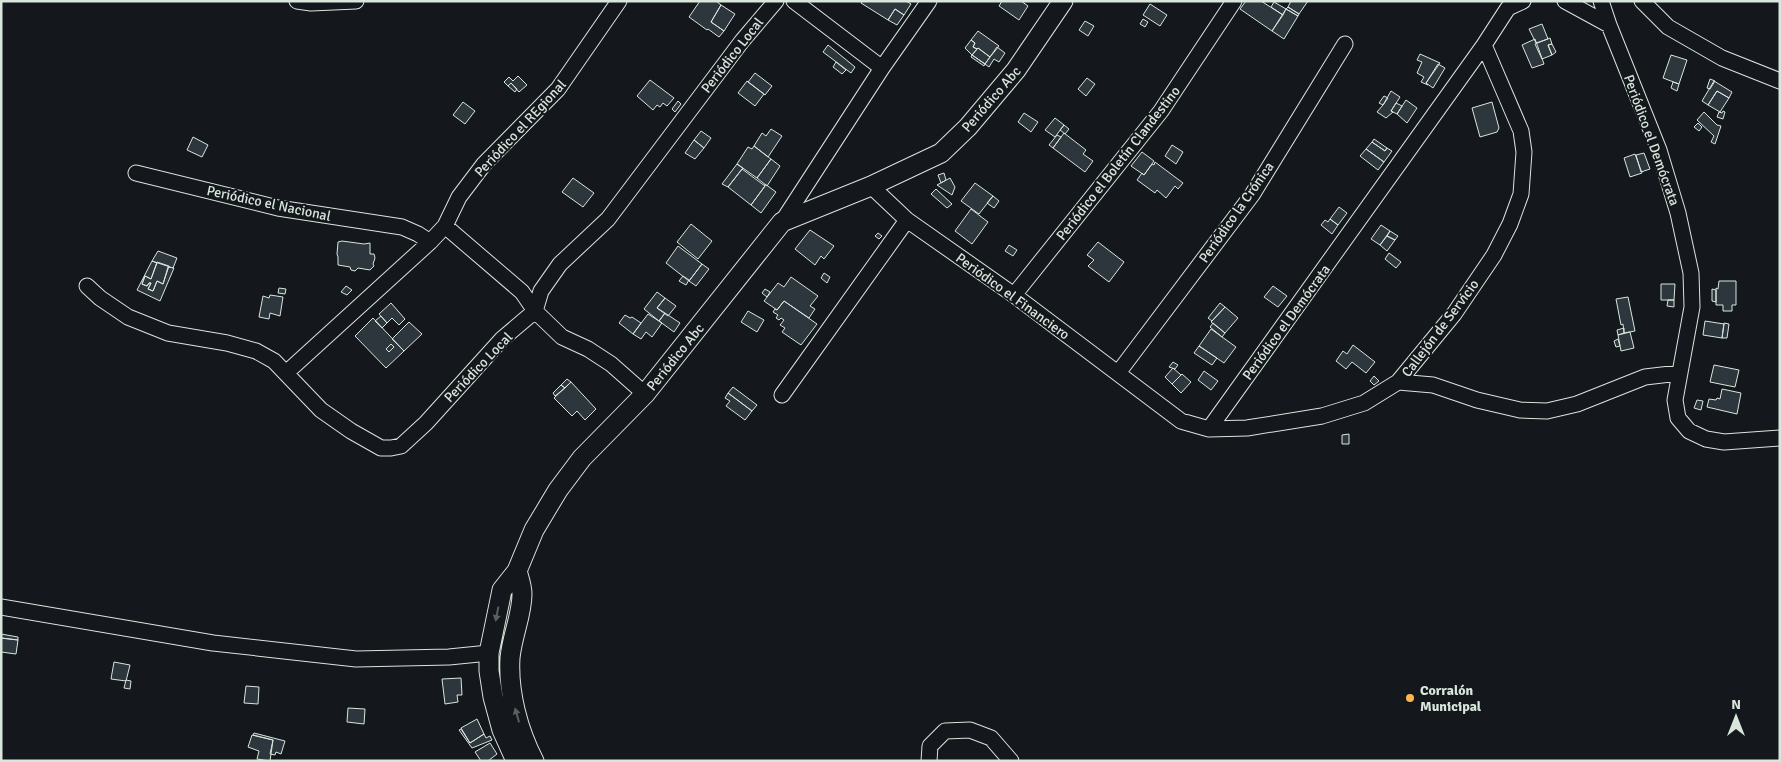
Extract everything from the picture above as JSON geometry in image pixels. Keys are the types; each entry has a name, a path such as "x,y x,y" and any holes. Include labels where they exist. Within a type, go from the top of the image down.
{"street":[{"path":"297,1 311,4 356,1"},
{"name":"Periódico el REgional","path":"286,373 430,242 445,226 459,196 484,164 558,89 619,1"},
{"name":"Periódico Local","path":"88,286 100,298 128,317 168,333 227,343 256,351 274,361 321,410 351,431 381,448 401,446 426,423 502,339 535,311 541,291 560,264 608,219 742,40 776,1"},
{"path":"794,1 882,68"},
{"path":"782,222 928,1"},
{"name":"Periódico Abc","path":"516,761 502,730 493,698 489,671 489,653 502,590 517,571 534,530 558,490 582,458 645,394 782,222 871,186 941,153 968,127 1016,70 1063,1"},
{"name":"Periódico el Boletín Clandestino","path":"1014,295 1161,111 1234,1"},
{"name":"Periódico el Demócrata","path":"1209,429 1484,45 1508,8 1523,1"},
{"path":"1565,1 1609,26"},
{"name":"Periódico el Demócrata","path":"1601,1 1609,26 1659,150 1678,213 1691,273 1692,307 1675,400 1678,418 1689,431 1706,439 1724,442 1780,438"},
{"path":"1642,1 1668,27 1722,58 1780,81"},
{"name":"Periódico la Crónica","path":"1118,373 1252,195 1344,44"},
{"name":"Callejón de Servicio","path":"1118,373 1181,421 1209,429 1247,428 1322,416 1364,403 1398,382 1454,314 1494,255 1510,224 1521,194 1524,152 1521,131 1484,45"},
{"name":"Periódico el Nacional","path":"136,173 278,208 402,227 430,242"},
{"path":"782,395 907,220 871,186"},
{"name":"Periódico el Financiero","path":"907,220 1014,295 1118,373"},
{"path":"445,226 522,292 535,311 562,337 596,354 611,364 645,394"},
{"path":"1398,382 1433,385 1477,400 1520,410 1547,411 1577,404 1645,377 1679,373"},
{"path":"517,571 522,593 510,657 511,688 516,714 534,761"},
{"path":"1,607 213,643 356,659 449,657 489,653"},
{"path":"929,761 930,746 945,731 970,730 991,738 1011,761"}],"building":[{"path":"700,1 716,1 721,5 711,22 724,31 719,37 689,17"},
{"path":"862,1 906,1 911,4 904,15 895,9 888,20 861,3"},
{"path":"1002,1 1021,1 1028,6 1019,20 999,6"},
{"path":"1246,1 1261,1 1283,15 1272,31 1240,9"},
{"path":"1291,1 1308,1 1299,14 1288,7"},
{"path":"1274,2 1286,9 1283,15 1271,7"},
{"path":"1150,4 1167,15 1160,26 1143,15"},
{"path":"721,5 735,14 724,31 711,22"},
{"path":"1288,7 1299,14 1298,16 1286,9"},
{"path":"895,9 904,15 897,25 888,20"},
{"path":"1286,9 1298,16 1284,39 1272,31"},
{"path":"1143,19 1148,22 1145,27 1140,24"},
{"path":"1085,21 1094,26 1088,36 1079,30"},
{"path":"1542,24 1548,39 1536,43 1529,29"},
{"path":"978,31 999,46 990,57 978,48 973,47 975,43 971,40"},
{"path":"1550,38 1552,44 1548,45 1552,55 1542,59 1535,44"},
{"path":"1535,39 1544,64 1532,68 1522,45"},
{"path":"971,40 975,43 973,47 977,49 972,55 965,48"},
{"path":"1552,44 1556,52 1552,55 1548,45"},
{"path":"828,45 855,67 851,73 823,52"},
{"path":"997,47 1005,53 999,62 994,59 989,67 985,64"},
{"path":"978,48 990,57 985,64 972,55"},
{"path":"1420,54 1440,63 1426,83 1428,85 1421,82 1424,77 1417,73 1422,62 1417,60"},
{"path":"972,55 985,64 984,66 971,57"},
{"path":"1671,55 1687,60 1679,84 1663,78"},
{"path":"836,62 846,70 842,74 833,67"},
{"path":"1438,64 1445,68 1433,88 1426,83"},
{"path":"755,73 772,86 765,95 748,82"},
{"path":"518,76 527,85 519,92 511,83 508,86 504,82 509,77 513,81"},
{"path":"1087,78 1095,84 1086,96 1078,89"},
{"path":"1710,79 1715,81 1710,89 1707,88"},
{"path":"650,80 674,98 667,106 663,103 660,107 657,105 653,110 637,96"},
{"path":"747,81 764,94 755,106 738,93"},
{"path":"1714,81 1732,92 1729,98 1717,91 1708,105 1702,101"},
{"path":"1673,82 1679,84 1677,91 1671,88"},
{"path":"511,83 517,89 515,92 508,86"},
{"path":"1391,91 1400,97 1391,111 1393,112 1386,118 1377,112"},
{"path":"1717,91 1729,98 1720,112 1708,105"},
{"path":"1384,96 1388,98 1383,105 1379,103"},
{"path":"1406,100 1417,108 1407,123 1397,114"},
{"path":"678,101 681,104 675,112 672,109"},
{"path":"463,102 475,111 465,124 453,115"},
{"path":"1492,102 1499,128 1497,132 1480,137 1472,108"},
{"path":"1396,103 1402,106 1397,114 1391,111"},
{"path":"1723,111 1725,112 1723,119 1717,117 1719,112 1722,113"},
{"path":"1704,112 1717,125 1721,126 1715,144 1711,142 1714,136 1697,120"},
{"path":"1024,113 1038,122 1031,132 1018,122"},
{"path":"1055,118 1064,125 1055,137 1045,130"},
{"path":"1698,123 1702,127 1699,131 1694,127"},
{"path":"1064,125 1069,129 1065,134 1060,130"},
{"path":"771,129 782,136 768,157 754,146 762,133 766,136"},
{"path":"701,131 711,138 704,148 694,140"},
{"path":"1064,133 1086,150 1083,154 1093,161 1085,172 1053,148"},
{"path":"1057,135 1061,137 1053,148 1049,145"},
{"path":"193,137 208,145 202,157 187,150"},
{"path":"1374,139 1387,148 1385,151 1372,142"},
{"path":"694,140 704,148 695,159 685,153"},
{"path":"1372,142 1385,151 1387,148 1392,151 1384,162 1366,149"},
{"path":"1172,145 1183,152 1176,164 1165,156"},
{"path":"754,146 771,159 757,178 737,164 748,147 752,149"},
{"path":"1366,149 1384,162 1378,170 1360,156"},
{"path":"1142,152 1154,161 1144,175 1131,166"},
{"path":"1644,153 1650,169 1641,172 1636,155"},
{"path":"1635,154 1642,173 1630,177 1624,158"},
{"path":"771,159 780,166 767,186 757,178"},
{"path":"1155,162 1183,183 1178,189 1175,186 1166,198 1157,190 1155,193 1137,180"},
{"path":"737,164 743,168 728,187 722,184"},
{"path":"742,169 765,186 751,205 728,187"},
{"path":"944,173 946,180 941,183 938,175"},
{"path":"573,178 594,193 583,207 562,192"},
{"path":"950,178 955,187 952,195 937,185"},
{"path":"975,183 993,196 979,214 961,201"},
{"path":"765,184 776,192 761,213 751,205"},
{"path":"936,189 952,204 947,208 931,194"},
{"path":"993,196 999,201 994,208 987,203"},
{"path":"1339,207 1347,213 1338,225 1330,219"},
{"path":"971,209 988,222 972,244 955,231"},
{"path":"1330,219 1338,225 1332,234 1321,225 1325,220 1328,222"},
{"path":"691,224 712,241 698,259 677,242"},
{"path":"1381,225 1390,231 1380,245 1371,239"},
{"path":"810,230 834,246 824,259 821,256 815,265 795,249"},
{"path":"1390,231 1398,236 1395,240 1387,236"},
{"path":"878,233 882,236 879,239 875,236"},
{"path":"1387,236 1395,240 1387,251 1380,245"},
{"path":"338,242 370,243 370,254 374,254 375,258 374,266 370,270 358,268 355,271 351,270 350,267 338,265"},
{"path":"1098,242 1124,262 1109,282 1088,266 1094,260 1087,255"},
{"path":"1009,245 1017,250 1013,256 1005,251"},
{"path":"678,246 702,264 689,281 666,263"},
{"path":"158,251 177,258 173,268 152,261"},
{"path":"1389,253 1401,262 1396,268 1385,259"},
{"path":"152,261 157,263 151,279 145,276 142,284 147,286 151,283 148,289 153,291 157,281 163,284 168,267 174,268 160,301 137,290"},
{"path":"157,262 169,266 163,284 157,281 153,291 148,289 151,283 147,286 142,284 145,276 151,279"},
{"path":"702,264 709,269 696,286 689,281"},
{"path":"824,273 830,277 827,283 821,278"},
{"path":"683,276 689,280 686,285 679,281"},
{"path":"791,277 818,296 810,306 815,309 809,318 784,301 777,310 764,301 778,283 784,287"},
{"path":"1719,281 1736,281 1736,305 1732,305 1732,311 1723,311 1723,305 1716,305 1716,288 1718,289"},
{"path":"1661,284 1675,284 1674,300 1661,300"},
{"path":"346,286 352,290 347,295 341,292"},
{"path":"1273,286 1287,296 1278,307 1264,297"},
{"path":"279,288 286,289 285,294 278,293"},
{"path":"765,289 770,292 767,297 762,293"},
{"path":"1712,289 1716,290 1716,302 1712,301"},
{"path":"657,292 665,298 657,308 665,313 659,321 644,309"},
{"path":"270,295 283,297 280,316 270,313 269,319 259,317 263,296 269,298"},
{"path":"1628,297 1635,331 1624,333 1616,299"},
{"path":"665,298 676,306 668,316 657,308"},
{"path":"1668,300 1674,300 1674,307 1667,306"},
{"path":"784,301 817,324 801,345 782,332 785,328 780,325 784,320 776,318 778,315 773,312"},
{"path":"391,303 405,319 399,325 392,318 387,323 379,314"},
{"path":"1220,303 1225,307 1212,321 1208,318"},
{"path":"1225,307 1238,318 1225,333 1211,322"},
{"path":"748,311 764,320 757,332 741,322"},
{"path":"665,313 680,323 674,332 659,321"},
{"path":"648,314 662,323 652,337 646,332 641,339 633,334"},
{"path":"625,315 641,323 633,334 619,323"},
{"path":"381,316 387,323 382,328 375,321"},
{"path":"373,318 404,351 386,368 355,336","holes":["391,344 394,347 389,352 386,349"]},
{"path":"1705,321 1724,324 1722,338 1703,335"},
{"path":"409,322 422,334 404,351 392,339"},
{"path":"1213,323 1225,333 1222,337 1210,327"},
{"path":"1724,323 1729,324 1727,338 1722,338"},
{"path":"1624,328 1624,333 1618,335 1617,330"},
{"path":"1211,329 1236,347 1224,363 1199,346"},
{"path":"1630,332 1634,348 1621,351 1618,335"},
{"path":"1618,339 1620,346 1616,347 1614,341"},
{"path":"391,344 394,347 389,352 386,349"},
{"path":"1353,345 1375,362 1366,373 1352,362 1346,369 1336,361 1343,351 1347,354"},
{"path":"1199,346 1217,358 1212,365 1194,353"},
{"path":"1173,362 1178,365 1175,369 1169,367"},
{"path":"1714,365 1739,370 1735,387 1710,382"},
{"path":"1173,368 1181,375 1172,384 1165,377"},
{"path":"1204,371 1218,381 1211,390 1198,380"},
{"path":"1182,374 1191,382 1181,393 1172,384"},
{"path":"1374,376 1379,381 1374,385 1370,381"},
{"path":"567,379 571,382 565,388 561,385"},
{"path":"571,382 596,409 585,420 577,411 572,416 554,398"},
{"path":"561,385 565,388 555,396 553,393"},
{"path":"733,387 757,405 752,411 728,393"},
{"path":"1722,389 1741,393 1737,414 1707,407 1709,399 1720,399"},
{"path":"728,393 752,411 745,420 726,406 730,401 725,398"},
{"path":"1697,400 1703,401 1701,410 1694,408"},
{"path":"1349,434 1349,444 1342,444 1342,435"},
{"path":"1,634 18,637 18,640 1,638"},
{"path":"1,638 18,640 16,654 1,652"},
{"path":"114,662 130,665 126,681 111,679"},
{"path":"461,678 462,695 457,695 458,702 445,704 442,679"},
{"path":"126,680 131,681 130,689 124,688"},
{"path":"246,686 259,687 258,704 244,703"},
{"path":"348,708 365,709 364,724 347,722"},
{"path":"477,719 484,734 470,743 461,728"},
{"path":"461,729 470,743 484,734 486,738 490,736 492,740 472,748 459,730"},
{"path":"254,733 285,741 281,754 276,752 275,755 270,754 273,740 253,735"},
{"path":"252,735 273,740 270,761 257,759 259,751 248,747"},
{"path":"490,743 497,754 488,761 481,761 475,752"}],"place":[{"name":"Corralón Municipal","path":"1410,698"}]}
